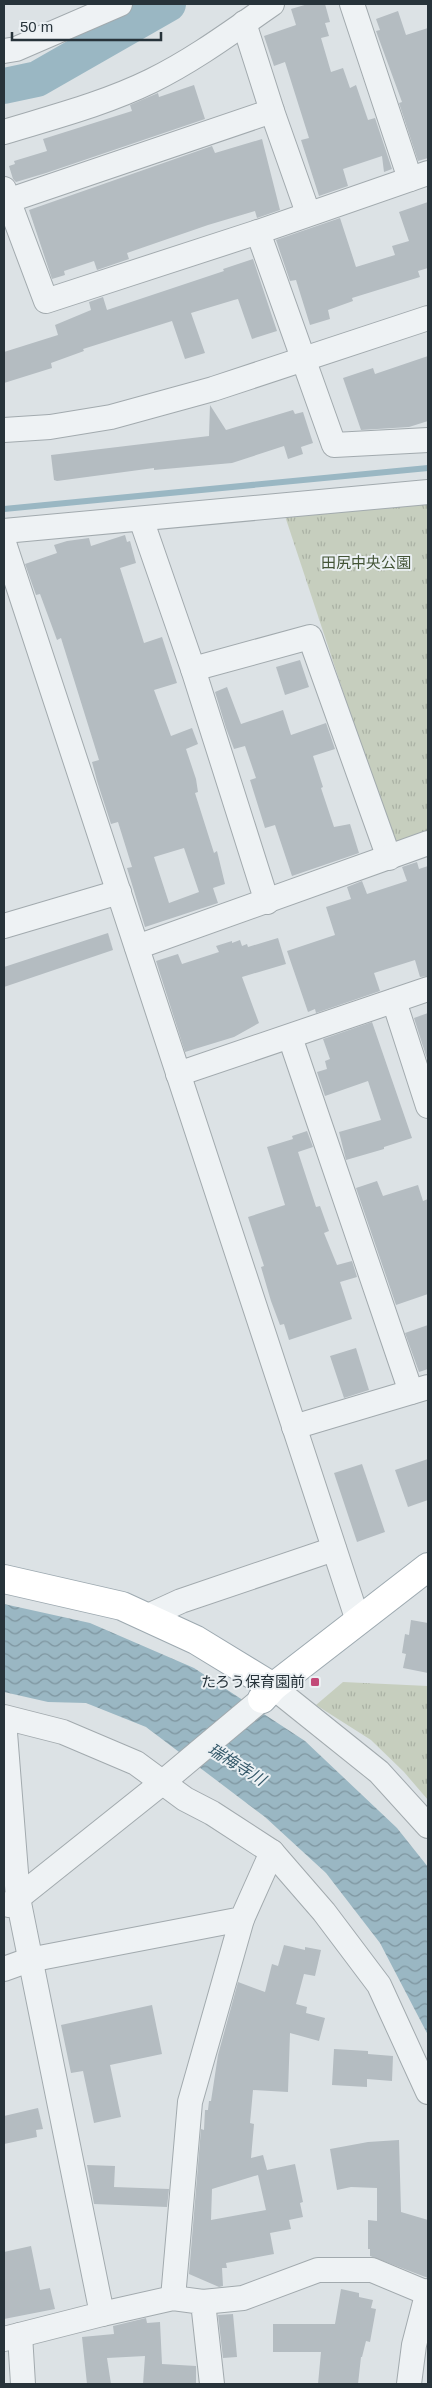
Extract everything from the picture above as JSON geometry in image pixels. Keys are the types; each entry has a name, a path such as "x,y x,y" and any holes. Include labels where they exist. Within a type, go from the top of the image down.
{"main road":[{"path":"4,1579 122,1606 196,1640 267,1693 428,1567"}],"street":[{"path":"4,51 16,48 120,4"},
{"path":"4,132 104,101 150,82 188,62 272,4"},
{"path":"272,111 6,195 46,301 258,232 308,213 419,176 352,4"},
{"path":"244,23 272,111 308,213"},
{"path":"258,232 334,445 428,440"},
{"path":"4,430 50,427 111,417 214,389 428,318"},
{"path":"4,531 428,492"},
{"path":"141,519 193,670 267,902"},
{"path":"4,543 358,1621"},
{"path":"193,670 310,636 389,858"},
{"path":"137,947 428,843"},
{"path":"4,926 119,892"},
{"path":"178,1074 428,989"},
{"path":"394,1001 428,1106"},
{"path":"290,1037 420,1389 294,1427"},
{"path":"146,1617 181,1601 334,1549"},
{"path":"11,1904 163,1782 267,1693 379,1772 428,1826"},
{"path":"102,2314 29,1960 11,1904 4,1718 63,1732 136,1763 185,1799 212,1813 272,1852 324,1912 379,1985 428,2092"},
{"path":"173,2298 190,2102 242,1919 272,1852"},
{"path":"4,1969 29,1960 242,1919"},
{"path":"23,2384 12,2337 173,2298 202,2302 243,2298 318,2270 372,2270 428,2292 414,2345 409,2384"},
{"path":"202,2302 212,2384"}],"green space":[{"name":"田尻中央公園","path":"428,493 428,835 394,846 283,510"},
{"path":"343,1682 428,1686 428,1800 404,1772 371,1740 316,1705"}],"water":[{"name":"瑞梅寺川","path":"4,1604 90,1623 194,1668 305,1741 397,1828 428,1867 428,2035 380,1943 326,1873 265,1817 146,1727 86,1703 48,1702 4,1692"}],"building":[{"path":"308,4 325,4 330,22 325,23 329,36 321,38 331,72 343,68 350,88 356,85 368,120 375,118 392,169 384,172 382,156 343,169 348,186 319,196 301,140 309,138 285,62 274,66 264,36 296,25 291,9"},
{"path":"398,11 406,35 428,28 428,158 418,161 399,103 402,102 376,31 380,30 376,19"},
{"path":"194,85 205,119 46,173 16,182 13,179 9,166 15,164 14,161 47,151 43,139 132,111 130,105 158,93 159,97"},
{"path":"262,139 280,210 257,218 255,211 208,225 127,253 129,259 97,270 94,261 64,271 65,275 52,279 29,210 212,146 215,153"},
{"path":"428,202 428,268 418,271 420,277 352,298 353,301 328,310 330,319 310,325 296,280 290,281 276,240 340,218 356,267 395,255 392,246 409,241 399,212"},
{"path":"253,259 277,331 252,339 238,299 191,313 205,353 185,359 172,321 83,349 84,351 51,363 52,368 4,383 4,352 58,335 55,325 91,310 89,302 103,297 107,310 224,271 223,269"},
{"path":"428,356 428,421 409,427 361,430 343,378 373,368 375,374"},
{"path":"210,405 226,430 293,410 295,414 303,412 313,443 301,447 303,454 288,459 284,446 232,463 154,470 154,468 54,480 51,455 209,436"},
{"path":"125,535 127,542 130,541 136,563 120,568 144,643 162,637 177,683 154,690 171,736 192,728 198,744 186,749 196,779 198,792 195,793 214,853 217,851 225,884 213,888 218,903 145,927 127,868 132,867 118,822 111,824 97,781 92,762 99,760 61,638 57,640 40,594 36,595 25,564 57,553 54,545 67,541 89,538 91,546","holes":["184,848 199,892 169,903 154,857"]},
{"path":"300,660 309,687 285,695 276,667"},
{"path":"227,687 241,724 283,710 291,735 326,723 335,749 313,756 323,787 321,788 334,827 350,824 359,853 292,876 275,825 265,828 250,780 256,778 245,746 234,749 226,728 215,692"},
{"path":"417,862 419,869 428,866 428,976 420,977 415,960 374,973 380,991 316,1013 315,1009 308,1012 287,951 335,935 326,907 351,899 347,887 362,881 367,894 407,881 402,867"},
{"path":"108,933 113,950 4,987 4,967"},
{"path":"278,938 286,964 242,977 259,1023 234,1037 185,1052 156,961 178,954 182,964 219,952 216,946 232,941 232,943 240,940 242,946 247,944 248,947"},
{"path":"428,1013 428,1062 414,1018"},
{"path":"372,1022 412,1138 384,1147 384,1149 346,1160 339,1132 381,1120 368,1081 325,1096 317,1072 327,1069 325,1061 330,1059 323,1039"},
{"path":"307,1131 313,1147 298,1152 316,1207 320,1206 329,1231 324,1233 337,1265 352,1261 357,1277 340,1282 352,1319 289,1340 284,1324 280,1325 271,1301 261,1267 264,1266 248,1217 285,1205 267,1147 293,1139 292,1136"},
{"path":"377,1181 383,1196 418,1185 423,1201 428,1199 428,1294 396,1305 356,1188"},
{"path":"428,1325 428,1369 419,1372 405,1333"},
{"path":"356,1348 369,1390 344,1398 330,1356"},
{"path":"428,1459 428,1500 408,1507 395,1470"},
{"path":"362,1464 385,1532 357,1542 334,1473"},
{"path":"411,1620 428,1623 428,1673 403,1668 406,1654 402,1653 405,1634 409,1635"},
{"path":"284,1945 305,1950 305,1947 321,1950 315,1976 304,1974 296,2004 307,2007 306,2013 325,2018 319,2041 290,2033 288,2092 253,2090 250,2123 254,2124 251,2158 263,2155 267,2170 295,2164 303,2202 300,2203 303,2217 289,2220 291,2229 270,2233 274,2254 226,2263 227,2268 222,2268 223,2286 219,2287 189,2274 201,2129 204,2130 205,2110 208,2110 209,2101 211,2101 218,2055 238,1982 265,1992 272,1964 278,1966","holes":["258,2175 266,2210 211,2220 212,2189"]},
{"path":"152,2005 162,2054 110,2065 121,2117 94,2123 83,2071 71,2073 61,2025"},
{"path":"334,2049 368,2051 368,2054 393,2056 392,2081 367,2079 367,2087 332,2085"},
{"path":"38,2108 43,2129 36,2130 37,2137 4,2144 4,2116"},
{"path":"399,2140 401,2212 428,2220 428,2278 370,2256 370,2249 368,2249 368,2220 377,2221 377,2188 351,2187 337,2190 330,2149 368,2142"},
{"path":"87,2165 115,2166 114,2187 169,2189 167,2207 94,2204"},
{"path":"31,2246 40,2290 50,2288 55,2309 4,2319 4,2252"},
{"path":"341,2289 359,2293 359,2297 373,2300 371,2308 376,2309 370,2342 366,2341 361,2357 358,2384 318,2384 321,2352 273,2352 273,2324 335,2324"},
{"path":"233,2314 237,2357 223,2358 218,2315"},
{"path":"146,2318 147,2323 160,2322 162,2364 196,2366 196,2384 143,2384 145,2356 107,2358 111,2384 87,2384 82,2337 114,2334 113,2326"}],"waterway":[{"path":"4,86 37,79 168,4"},
{"path":"4,509 428,468"}],"place":[{"name":"たろう保育園前","path":"315,1682"}]}
